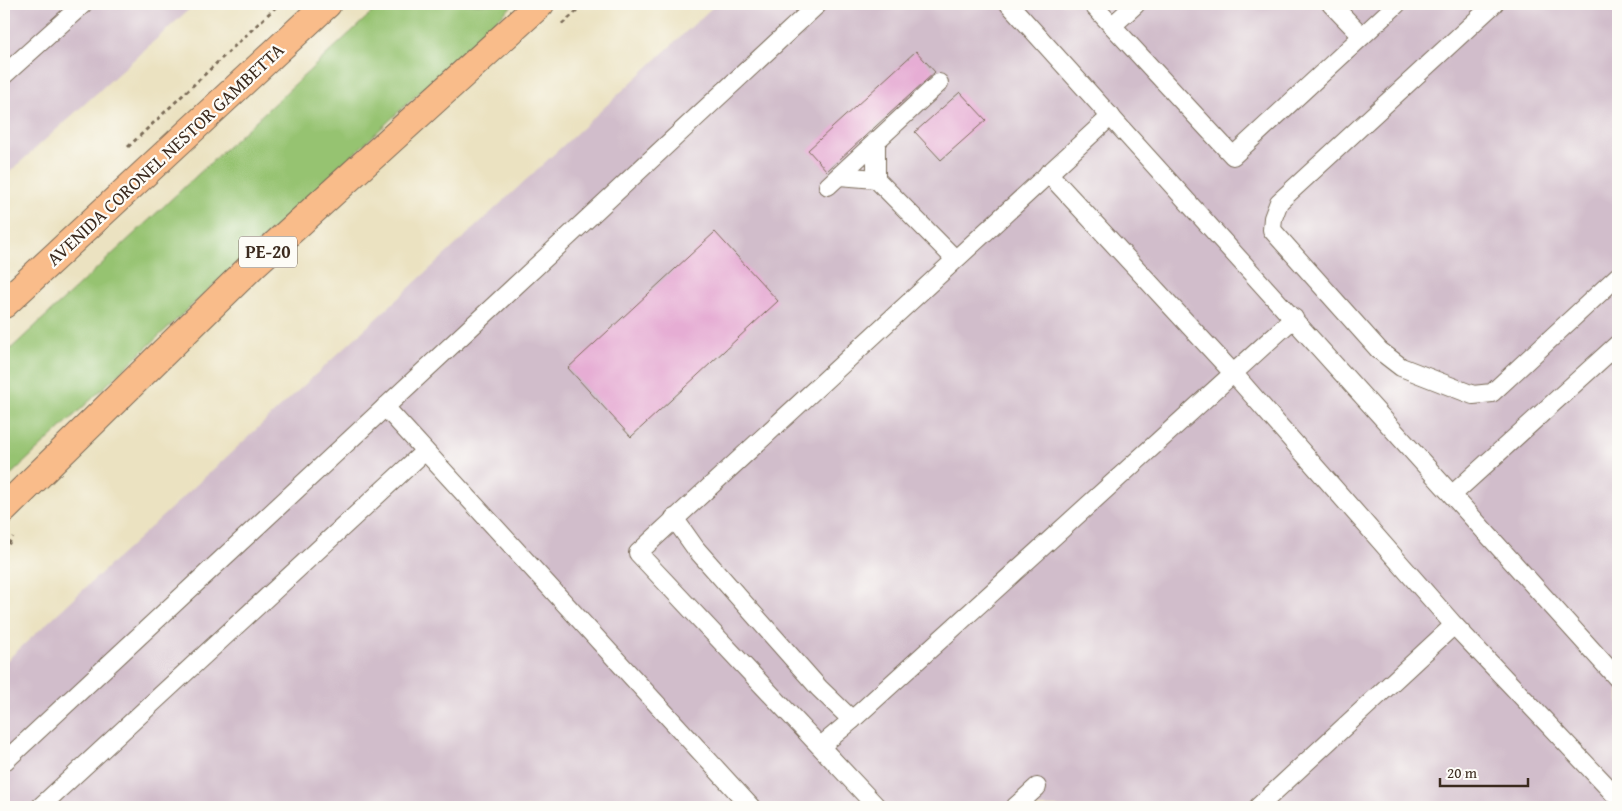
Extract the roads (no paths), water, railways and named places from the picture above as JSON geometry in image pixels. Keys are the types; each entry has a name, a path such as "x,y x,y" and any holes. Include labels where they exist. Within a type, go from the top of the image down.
{"highway":[{"name":"AVENIDA CORONEL NESTOR GAMBETTA","path":"4,304 327,4"},
{"name":"PE-20","path":"4,509 252,266 540,4"}],"lane":[{"path":"4,75 83,4"},
{"path":"4,762 818,4"},
{"path":"1009,4 1618,679"},
{"path":"1092,4 1233,156 1397,4"},
{"path":"1112,25 1136,4"},
{"path":"1331,4 1362,36"},
{"path":"1494,4 1278,202 1272,218 1272,230 1379,350 1401,367 1473,395 1492,392 1618,276"},
{"path":"876,179 833,181 939,83"},
{"path":"877,807 638,553 1111,116"},
{"path":"876,142 876,179 955,259"},
{"path":"1048,173 1233,373 1454,625 1618,798"},
{"path":"821,746 852,720 1294,318"},
{"path":"1453,494 1618,344"},
{"path":"385,407 751,807"},
{"path":"40,807 425,452"},
{"path":"674,518 696,550 819,688 852,720"},
{"path":"1258,807 1454,625"},
{"path":"1016,807 1037,788"}]}
